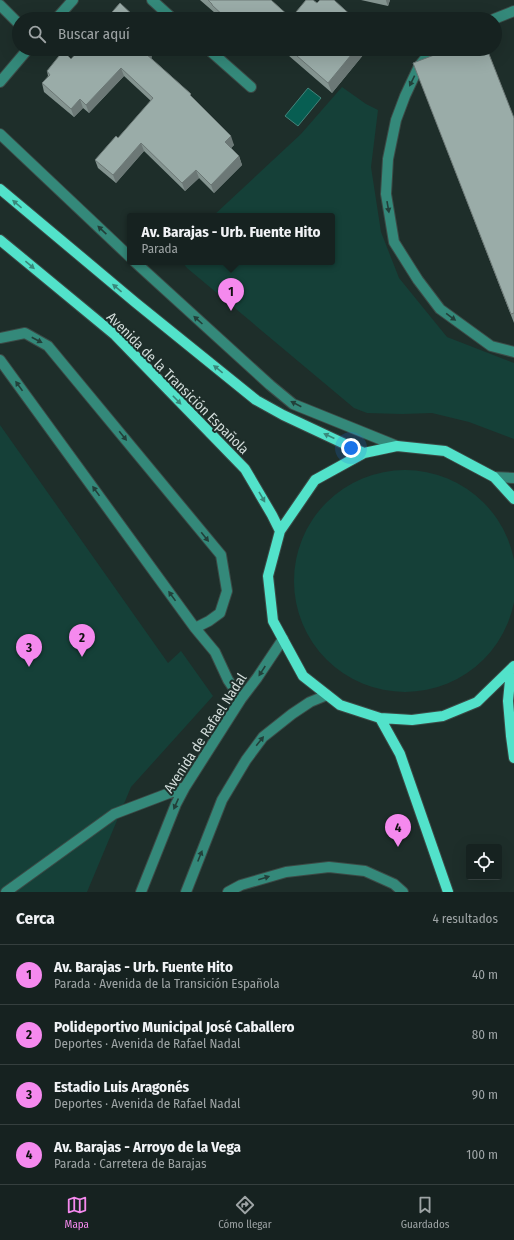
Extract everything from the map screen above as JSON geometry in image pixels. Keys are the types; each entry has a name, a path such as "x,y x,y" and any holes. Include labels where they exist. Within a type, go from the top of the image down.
{"main road":[{"name":"Avenida de la Transición Española","path":"0,189 136,303 256,400 283,415 364,453"},
{"name":"Avenida de la Transición Española","path":"0,240 115,335 245,469 280,531"},
{"path":"513,668 477,702 443,716 412,720 380,718 340,705 303,676 273,621 268,576 280,531 315,480 364,453 397,446 445,451 494,477 514,499"},
{"path":"513,668 508,702 514,758"},
{"path":"380,718 400,754 448,892"}],"street":[{"path":"62,12 73,0"},
{"path":"152,0 166,12"},
{"path":"0,5 12,17"},
{"path":"502,15 514,10"},
{"path":"0,82 22,56"},
{"path":"216,56 251,87"},
{"path":"427,56 419,66 405,96 396,120 388,159 386,194 394,242 418,280 440,309 491,346 514,352"},
{"path":"0,134 127,254"},
{"path":"139,265 270,385 293,404 397,446"},
{"path":"0,338 25,333 48,346 220,556 227,591 220,613 209,621 195,628"},
{"path":"0,360 195,628 215,652 228,680 241,699"},
{"path":"494,477 514,478"},
{"name":"Avenida de Rafael Nadal","path":"141,892 184,787 241,699 283,639"},
{"path":"186,892 222,800 246,760 263,737 292,714 310,702 327,694"},
{"path":"6,892 114,814 184,787"},
{"path":"228,892 241,885 286,872 329,867 365,871 394,884 404,892"}],"shaded area":[{"path":"342,87 366,104 378,110 371,167 381,232 399,278 447,337 514,363 514,439 469,422 432,413 367,413 354,408 184,265 335,265 335,213 216,213 301,134"},
{"path":"308,88 321,98 298,126 285,116"},
{"path":"0,425 168,663 181,651 213,696 131,787 87,892 0,892"},
{"path":"405,470 427,472 447,478 467,489 484,502 497,519 508,539 514,559 514,603 508,623 497,643 484,660 467,673 447,684 427,690 405,692 383,690 363,684 343,673 326,660 313,643 302,623 296,603 294,581 296,559 302,539 313,519 326,502 343,489 363,478 383,472"}],"building":[{"path":"208,0 271,0 284,12 220,12"},
{"path":"306,0 313,0 317,3 320,0 334,0 347,12 296,12"},
{"path":"120,3 130,12 112,12"},
{"path":"59,56 68,56 71,59 74,56 148,56 191,94 190,95 231,136 225,142 239,156 211,185 196,170 182,183 141,143 113,175 95,160 116,136 118,138 153,98 121,68 86,105 80,99 71,109 42,83 50,75 47,71"},
{"path":"297,56 350,56 328,83"},
{"path":"432,56 490,56 514,118 514,313 511,314 413,63"}],"place":[{"name":"Av. Barajas - Urb. Fuente Hito","path":"231,311"},
{"name":"Polideportivo Municipal José Caballero","path":"82,657"},
{"name":"Estadio Luis Aragonés","path":"29,667"},
{"name":"Av. Barajas - Arroyo de la Vega","path":"398,847"}]}
